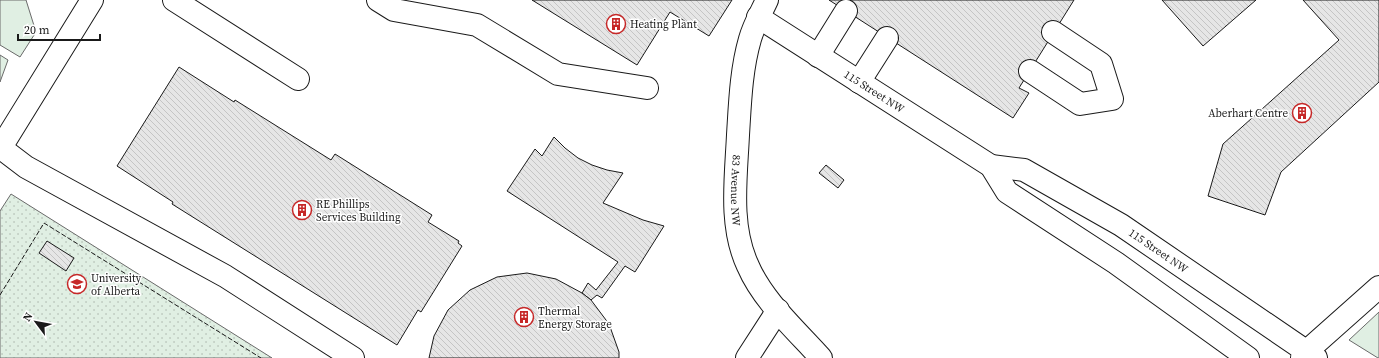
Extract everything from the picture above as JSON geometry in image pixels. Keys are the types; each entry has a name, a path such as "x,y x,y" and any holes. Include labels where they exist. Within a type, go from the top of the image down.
{"street":[{"path":"92,0 0,149 26,167 225,276 353,358"},
{"path":"174,0 298,79"},
{"path":"378,0 394,10 477,25 558,74 647,88"},
{"name":"115 Street NW","path":"763,9 818,56 991,166 1024,170 1121,225 1308,356"},
{"name":"83 Avenue NW","path":"763,9 750,38 744,65 740,100 735,191 737,227 741,251 758,286 821,358"},
{"path":"818,56 846,11"},
{"path":"1030,71 1080,104 1112,98 1101,64 1053,32"},
{"path":"859,82 887,38"},
{"name":"115 Street NW","path":"991,166 1007,192 1116,263 1248,358"},
{"path":"1308,356 1379,287"},
{"path":"747,358 778,310"}],"green space":[{"path":"0,0 26,0 36,32 20,57 0,45"},
{"path":"0,55 8,60 0,82"},
{"name":"University of Alberta","path":"11,194 272,358 0,358 0,211"},
{"path":"1379,312 1379,358 1378,358 1349,340"}],"building":[{"name":"Heating Plant","path":"532,0 732,0 709,36 670,12 637,65"},
{"path":"829,0 1074,0 1019,88 1029,93 1013,118"},
{"path":"1162,0 1256,0 1203,46"},
{"name":"Aberhart Centre","path":"1303,0 1379,0 1379,82 1281,172 1265,215 1208,196 1223,144 1339,40"},
{"name":"RE Phillips Services Building","path":"179,67 331,160 335,154 432,215 428,222 459,241 458,243 462,246 421,312 418,310 397,345 172,204 173,202 117,166"},
{"path":"554,137 578,158 607,170 623,173 603,203 643,220 664,226 635,272 625,266 602,298 597,295 591,300 582,293 588,283 596,290 618,262 507,191 535,149 542,156"},
{"path":"826,165 844,180 838,188 819,173"},
{"path":"47,241 74,258 66,271 39,253"},
{"name":"Thermal Energy Storage","path":"527,273 556,279 582,293 591,300 609,324 619,352 619,358 429,358 434,336 448,310 470,290 497,277"}],"fence":[{"path":"0,295 44,223 261,358"}],"place":[{"name":"Heating Plant","path":"616,24"},
{"name":"Aberhart Centre","path":"1302,113"},
{"name":"RE Phillips Services Building","path":"302,210"},
{"name":"University of Alberta","path":"77,284"},
{"name":"Thermal Energy Storage","path":"524,317"}]}
